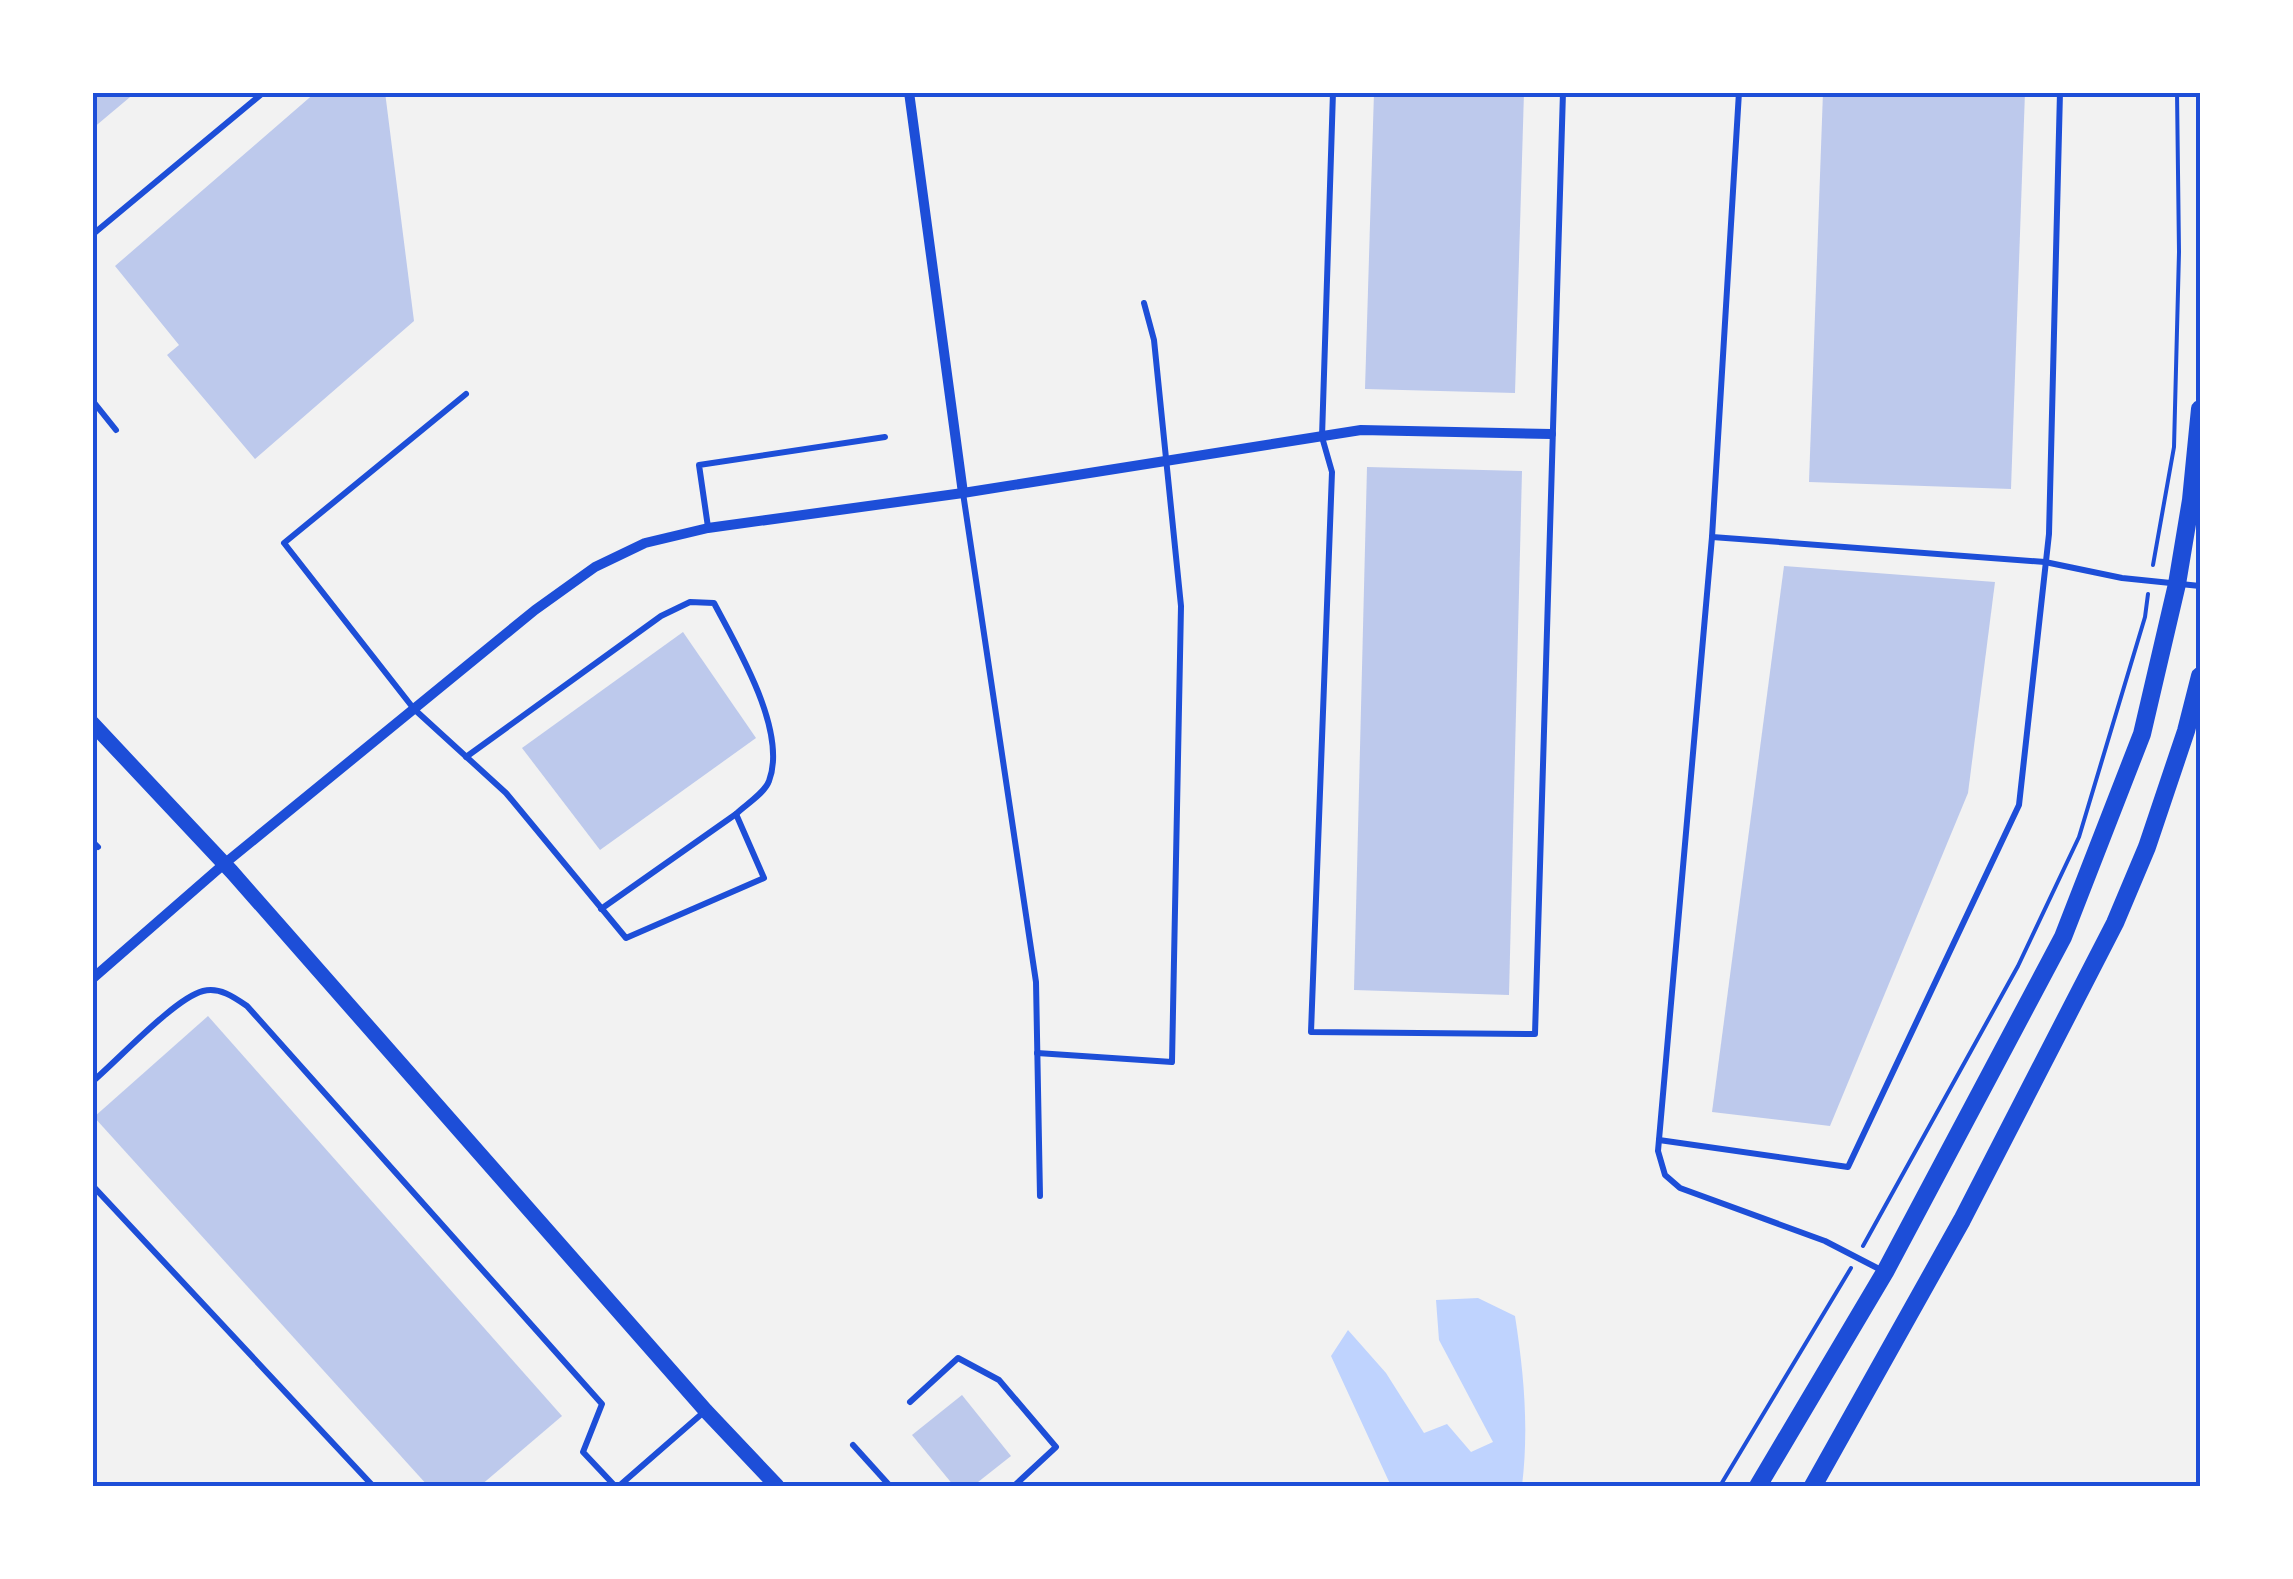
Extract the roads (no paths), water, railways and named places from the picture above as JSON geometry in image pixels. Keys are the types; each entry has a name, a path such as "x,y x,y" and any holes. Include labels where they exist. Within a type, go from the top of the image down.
{"main road":[{"path":"1758,1486 1885,1272 2064,937 2142,734 2177,584 2200,409"},
{"path":"1813,1486 1962,1220 2115,923 2153,830 2200,676"}],"street":[{"path":"909,92 963,493"},
{"path":"92,979 224,864 535,610 595,567 644,543 708,528 963,493 1362,430 1551,434"},
{"path":"92,724 224,864 777,1486"}],"lane":[{"path":"92,236 264,92"},
{"path":"1333,92 1322,437 1332,472 1311,1032 1535,1034 1562,92"},
{"path":"1739,92 1712,538 1659,1140 1661,1167 1680,1188 1825,1241 1885,1272"},
{"path":"1659,1140 1848,1166 2020,805 2045,562 2060,92"},
{"path":"1037,1053 1172,1062 1181,606 1154,340 1144,303"},
{"path":"466,394 284,543 414,710 506,793 626,938 764,878 736,814"},
{"path":"92,400 116,430"},
{"path":"708,528 700,465 885,437"},
{"path":"963,493 1036,982 1040,1196"},
{"path":"1712,538 2045,562 2122,578 2200,586"},
{"path":"466,757 662,616 690,602 714,603 759,691 773,750 769,783 736,814 601,908"},
{"path":"92,1082 187,997 207,990 228,993 247,1006 602,1404 583,1452 617,1486 706,1410"},
{"path":"92,1184 373,1486"},
{"path":"910,1402 958,1358 1000,1380 1056,1448 1014,1486"},
{"path":"853,1445 890,1486"}],"water":[{"path":"1478,1298 1515,1316 1525,1401 1522,1486 1391,1486 1331,1356 1348,1330 1386,1373 1424,1433 1447,1424 1471,1452 1493,1442 1439,1340 1436,1300"}]}
